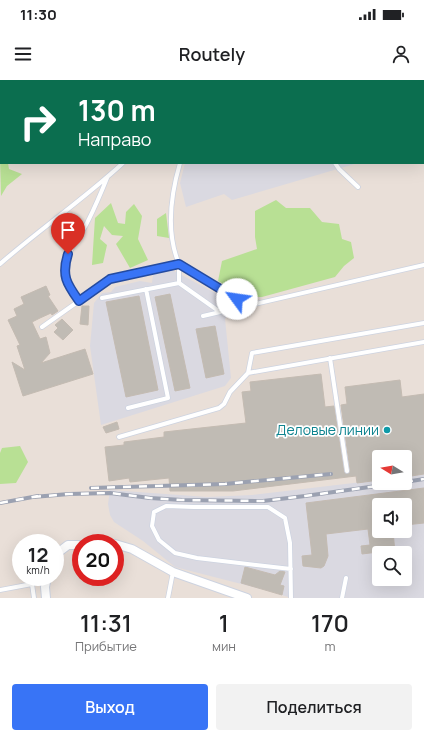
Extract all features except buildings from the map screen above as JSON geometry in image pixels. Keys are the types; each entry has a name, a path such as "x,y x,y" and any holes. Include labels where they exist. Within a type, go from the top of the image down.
{"street":[{"path":"124,547 132,549 173,572 242,597"},
{"path":"45,586 46,598"}],"lane":[{"path":"0,264 24,243 107,178 122,164"},
{"path":"179,283 179,264 174,253 170,212 175,178 180,164"},
{"path":"336,164 358,187"},
{"path":"79,301 68,284 65,275 65,265 68,254 88,222 107,178"},
{"path":"42,327 110,279 179,264 248,306"},
{"path":"203,316 424,265"},
{"path":"102,298 179,283 220,312"},
{"path":"128,408 168,398 146,290"},
{"path":"120,437 219,408 224,404 230,392 248,373 252,353 424,323"},
{"path":"248,373 424,342"},
{"path":"330,358 347,471"},
{"path":"291,569 197,558 175,553 159,540 152,526 154,512 166,506 268,507 285,518 290,543 291,569 291,598"},
{"path":"168,598 173,572"},
{"path":"342,598 346,578"},
{"path":"0,590 32,584 34,598"}],"shaded area":[{"path":"185,164 355,164 232,200 224,194 186,207 180,183"},
{"path":"168,269 230,301 230,313 225,319 231,378 225,386 101,425 90,346 94,303 102,293 111,292 115,287 140,281 152,283 153,275"},
{"path":"424,474 424,598 291,598 175,567 143,541 114,522 110,515 108,504 110,490 207,497 252,495 372,481 372,490 412,490 412,476"}],"green space":[{"path":"0,164 8,164 9,169 22,174 7,186 1,196"},
{"path":"276,200 286,208 310,208 322,222 339,224 342,239 351,242 354,258 344,266 335,277 262,297 247,297 218,281 222,261 257,249 255,237 255,211"},
{"path":"111,203 118,223 125,224 126,212 134,204 142,216 138,239 148,260 130,268 116,244 123,236 112,235 104,226 100,239 107,245 103,263 92,265 95,218"},
{"path":"166,213 169,238 157,236 157,219"},
{"path":"20,446 28,462 16,483 0,484 0,453 2,448"}],"railway":[{"path":"91,488 225,484 331,474"},
{"path":"412,481 424,479"},
{"path":"33,497 110,493 182,500 263,501 372,487"},
{"path":"0,503 38,496"}],"place":[{"name":"Деловые линии","path":"387,430"}],"route":[{"path":"68,254 65,265 65,275 68,284 79,301 110,279 179,264 237,299"}]}
